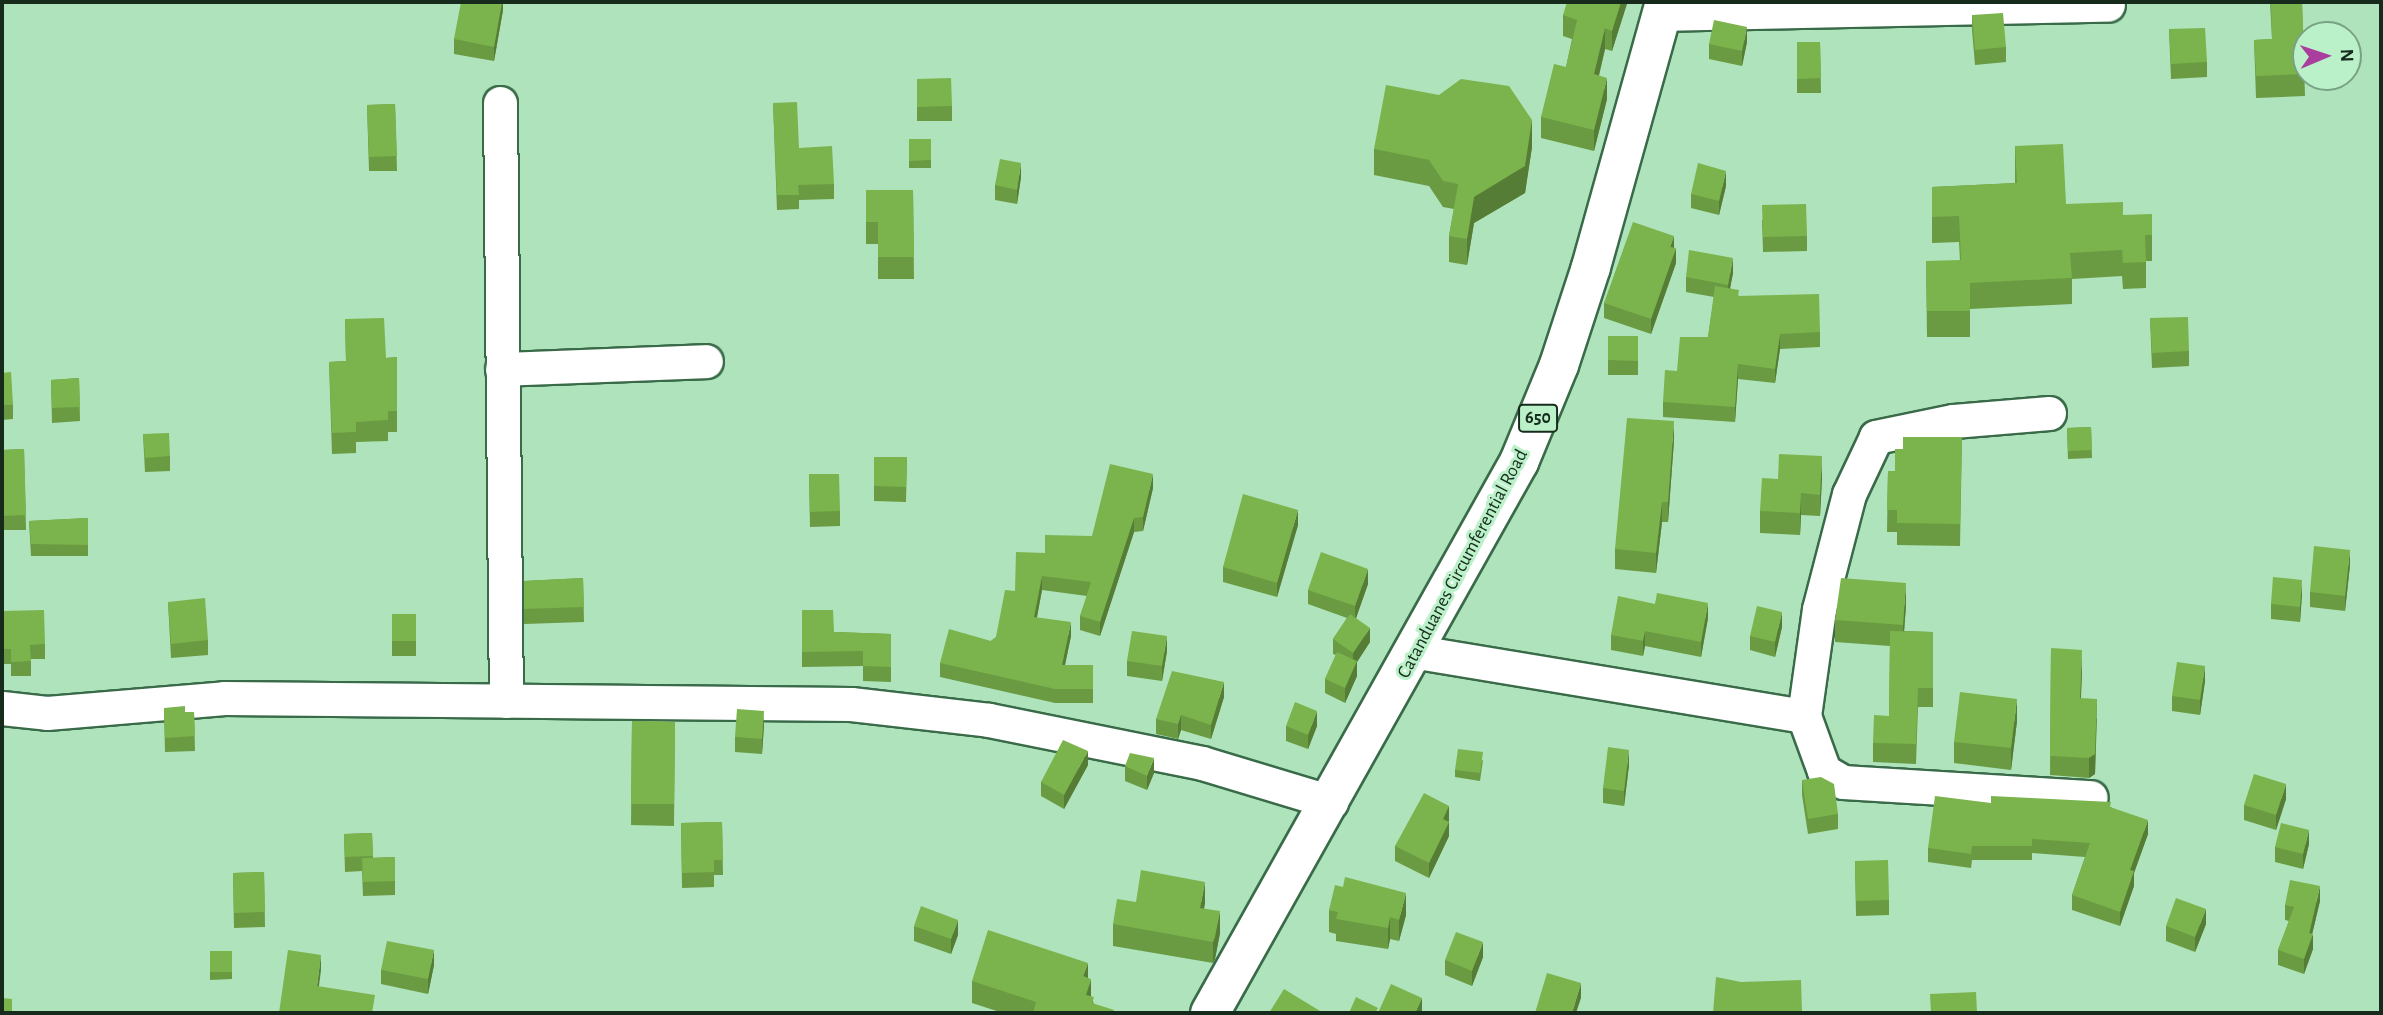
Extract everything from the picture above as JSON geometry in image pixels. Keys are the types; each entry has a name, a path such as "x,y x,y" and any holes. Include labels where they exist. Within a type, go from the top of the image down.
{"main road":[{"name":"Catanduanes Circumferential Road","path":"1210,1013 1417,652 1519,462 1559,365 1663,8"}],"street":[{"path":"1663,8 2108,5"},
{"path":"500,103 506,701"},
{"path":"502,369 706,361"},
{"path":"2049,413 1953,421 1877,437 1849,494 1818,609 1804,716 1824,771 1843,782 2091,797"},
{"path":"1417,652 1804,716"},
{"path":"2,708 47,713 224,698 851,704 989,720 1202,763 1331,802"}],"building":[{"path":"461,2 502,2 494,47 454,39"},
{"path":"1567,2 1621,2 1612,31 1605,28 1594,74 1607,78 1594,130 1541,117 1554,64 1566,67 1577,20 1563,15"},
{"path":"2271,2 2302,2 2303,21 2292,21 2292,75 2256,76 2254,40 2272,39"},
{"path":"2003,13 2006,47 1975,50 1972,15"},
{"path":"1714,20 1747,27 1742,51 1709,44"},
{"path":"2205,28 2207,62 2171,64 2169,29"},
{"path":"1797,42 1820,42 1821,78 1797,79"},
{"path":"951,78 952,106 917,107 917,79"},
{"path":"1461,79 1509,86 1532,120 1525,166 1474,197 1467,239 1449,236 1458,184 1443,181 1429,160 1374,149 1386,85 1439,95"},
{"path":"797,102 799,148 832,146 834,184 798,185 799,195 777,195 773,103"},
{"path":"395,104 397,156 369,157 367,105"},
{"path":"909,139 931,139 931,160 909,161"},
{"path":"2063,144 2066,204 2123,202 2123,215 2152,214 2152,235 2145,235 2146,262 2123,263 2122,250 2070,253 2072,278 1970,283 1970,311 1927,311 1926,261 1961,260 1959,216 1932,217 1932,187 2017,183 2015,146"},
{"path":"1000,159 1021,163 1017,190 995,185"},
{"path":"1698,163 1726,171 1719,201 1691,194"},
{"path":"866,190 913,190 914,257 878,257 878,222 866,222"},
{"path":"1806,204 1807,236 1763,237 1762,205"},
{"path":"1633,222 1674,236 1670,247 1676,248 1651,319 1604,303"},
{"path":"1689,250 1733,258 1728,285 1686,277"},
{"path":"1715,286 1739,290 1738,296 1819,294 1820,332 1780,334 1775,369 1738,364 1735,407 1663,402 1665,370 1677,371 1680,337 1708,337"},
{"path":"2188,317 2189,351 2152,353 2150,318"},
{"path":"384,318 386,358 397,357 397,411 388,411 388,420 356,422 356,432 332,433 329,362 346,361 345,319"},
{"path":"1608,336 1638,336 1638,361 1608,360"},
{"path":"11,372 13,405 2,405 2,373"},
{"path":"79,378 80,407 52,408 51,380"},
{"path":"1627,418 1674,421 1668,502 1662,502 1656,553 1615,549"},
{"path":"2091,427 2092,450 2068,451 2067,428"},
{"path":"169,433 170,456 145,458 143,434"},
{"path":"1903,437 1962,437 1960,524 1897,523 1897,510 1887,510 1888,471 1895,471 1895,449 1903,449"},
{"path":"24,449 26,515 2,516 2,450"},
{"path":"1779,454 1822,456 1820,495 1801,493 1800,513 1760,511 1762,478 1778,479"},
{"path":"874,457 907,457 906,487 874,486"},
{"path":"1110,464 1153,474 1143,517 1134,518 1100,622 1080,616 1091,582 1042,576 1034,617 1071,622 1062,665 1093,665 1093,689 1055,689 940,663 949,629 991,641 996,637 1005,590 1015,591 1016,552 1045,553 1045,535 1092,536"},
{"path":"809,474 839,474 840,511 810,512"},
{"path":"1243,494 1298,510 1277,583 1223,567"},
{"path":"88,518 88,545 31,544 29,521"},
{"path":"2314,546 2350,550 2345,596 2310,592"},
{"path":"1321,552 1368,569 1355,606 1308,590"},
{"path":"2273,577 2302,580 2300,607 2271,604"},
{"path":"583,578 584,607 524,609 524,581"},
{"path":"1841,578 1906,583 1903,625 1835,620"},
{"path":"1657,593 1708,603 1701,642 1645,631 1643,641 1611,635 1618,596 1655,604"},
{"path":"205,598 208,640 171,644 168,602"},
{"path":"1757,606 1782,612 1775,642 1750,636"},
{"path":"44,610 45,644 30,645 31,661 11,662 11,649 2,649 2,611"},
{"path":"802,610 833,610 834,632 891,634 891,667 863,666 863,651 802,652"},
{"path":"392,614 416,614 416,641 392,641"},
{"path":"1350,614 1370,628 1353,653 1333,639"},
{"path":"1132,631 1167,636 1162,666 1127,661"},
{"path":"1890,631 1933,632 1933,688 1918,688 1916,744 1873,743 1874,715 1889,716"},
{"path":"2051,648 2082,650 2080,698 2097,699 2095,754 2089,758 2050,756"},
{"path":"1337,652 1357,661 1345,688 1325,679"},
{"path":"2177,662 2205,666 2200,700 2172,696"},
{"path":"1172,671 1224,682 1211,725 1181,715 1178,724 1156,719"},
{"path":"1960,692 2017,699 2011,748 1954,742"},
{"path":"1295,702 1317,711 1308,735 1286,726"},
{"path":"185,706 185,712 194,712 195,736 165,738 164,708"},
{"path":"737,709 764,711 762,739 735,737"},
{"path":"2,712 4,714 3,755 2,755"},
{"path":"632,721 675,722 674,804 631,804"},
{"path":"1063,740 1088,751 1064,795 1041,782"},
{"path":"1608,747 1629,750 1624,791 1603,788"},
{"path":"1458,749 1483,752 1480,773 1455,770"},
{"path":"1130,753 1154,758 1147,776 1125,766"},
{"path":"2254,774 2286,784 2276,815 2244,805"},
{"path":"1821,777 1834,784 1838,814 1808,819 1802,780"},
{"path":"1424,793 1449,806 1443,819 1449,822 1429,863 1395,846"},
{"path":"1935,796 1991,803 1991,796 2111,802 2110,807 2148,820 2130,870 2134,871 2120,912 2072,895 2090,843 2032,839 2032,846 1972,846 1971,854 1928,848"},
{"path":"722,822 723,860 714,860 714,872 682,873 681,823"},
{"path":"2281,823 2309,830 2303,854 2275,847"},
{"path":"372,833 373,856 345,857 344,834"},
{"path":"395,857 395,881 363,882 362,858"},
{"path":"1888,860 1889,900 1856,901 1855,861"},
{"path":"1141,870 1205,882 1200,908 1220,911 1213,942 1113,924 1117,899 1136,902"},
{"path":"264,872 265,912 234,913 233,873"},
{"path":"1345,877 1406,893 1399,920 1390,917 1388,928 1336,919 1338,912 1329,910 1335,885 1343,887"},
{"path":"2290,880 2320,886 2309,933 2313,934 2304,959 2278,950 2294,907 2285,905"},
{"path":"2176,898 2206,909 2195,937 2166,926"},
{"path":"921,906 958,920 951,939 914,926"},
{"path":"988,930 1088,963 1083,976 1091,979 1086,995 1094,997 1092,1003 1114,1010 1113,1013 1033,1013 1036,1002 972,981"},
{"path":"1456,932 1483,942 1472,971 1445,960"},
{"path":"387,941 434,950 428,979 381,970"},
{"path":"288,950 321,955 317,986 375,995 372,1013 279,1013"},
{"path":"210,951 232,951 232,972 210,972"},
{"path":"1547,973 1581,983 1572,1013 1535,1013"},
{"path":"1716,977 1741,982 1801,980 1802,1013 1713,1013"},
{"path":"1391,984 1422,998 1415,1013 1378,1013"},
{"path":"1284,989 1320,1011 1319,1013 1269,1013"},
{"path":"1976,992 1977,1013 1931,1013 1930,994"},
{"path":"1356,997 1378,1008 1375,1013 1349,1013"},
{"path":"2,998 12,999 12,1013 2,1013"}]}
